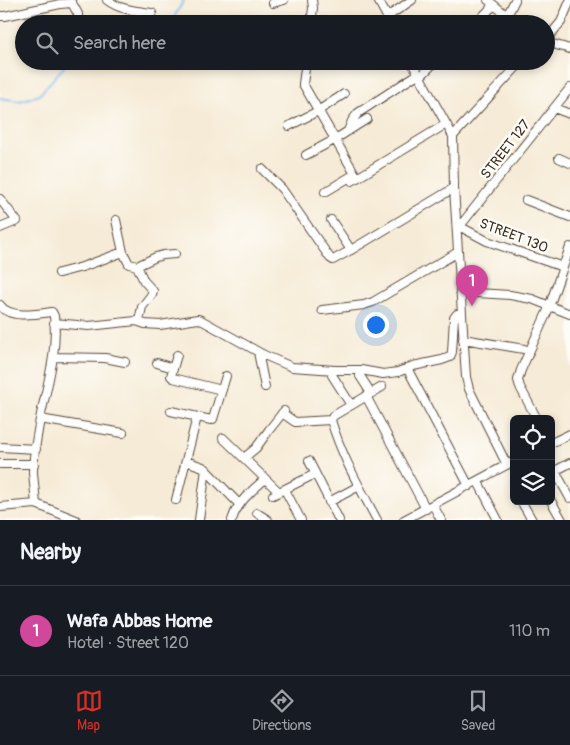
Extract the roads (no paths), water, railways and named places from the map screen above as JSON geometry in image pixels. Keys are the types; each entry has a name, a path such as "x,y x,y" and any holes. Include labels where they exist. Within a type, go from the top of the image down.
{"street":[{"path":"107,0 114,5 126,9 152,13"},
{"path":"273,3 284,0"},
{"path":"312,0 312,15"},
{"path":"378,0 386,15"},
{"path":"395,15 412,0"},
{"path":"508,15 515,0"},
{"path":"555,30 561,22 570,1"},
{"path":"0,16 72,3 78,15"},
{"path":"482,15 491,3 506,15"},
{"path":"555,44 570,50"},
{"path":"305,70 303,84 355,174"},
{"path":"404,520 478,482 510,463 469,389 466,377 458,252 459,226 454,188 453,136 416,70"},
{"path":"348,131 358,113 425,70"},
{"path":"453,136 514,70"},
{"name":"STREET 127","path":"459,226 570,88"},
{"path":"289,126 318,111 344,94"},
{"path":"554,108 570,114"},
{"path":"306,155 368,120"},
{"path":"343,186 446,124"},
{"path":"559,158 570,163"},
{"path":"262,168 282,189 333,260 454,188"},
{"path":"325,192 355,174 363,175"},
{"path":"0,199 17,220 0,228"},
{"path":"526,200 570,217"},
{"path":"116,220 123,252 129,264 137,266 156,257 175,254"},
{"path":"330,220 351,250"},
{"name":"STREET 130","path":"459,226 487,241 563,267"},
{"path":"535,415 518,380 549,307 570,247"},
{"path":"59,273 123,252"},
{"path":"322,310 364,305 373,302 458,252"},
{"path":"137,266 144,281 153,291 142,307 139,322"},
{"path":"460,292 510,295 532,299 570,314"},
{"path":"0,305 6,311 29,315 52,312 54,323 54,357 40,419 33,473 36,504"},
{"path":"54,323 88,326 136,321 145,324 160,324 198,319 282,364 304,368 361,370 378,374 398,372 450,357 454,318 456,314 462,314"},
{"path":"463,339 524,349"},
{"path":"258,352 265,387"},
{"path":"178,355 172,378 222,390"},
{"path":"54,357 105,358 125,362"},
{"path":"157,363 174,368"},
{"path":"408,368 469,486"},
{"path":"171,411 213,420 226,376"},
{"path":"332,376 351,405"},
{"path":"360,376 368,395 429,507 441,520"},
{"path":"377,520 345,457 331,420 333,416 382,387"},
{"path":"244,458 256,448 283,412 294,422 331,420"},
{"path":"176,500 197,417"},
{"path":"40,419 123,433"},
{"path":"555,441 570,434"},
{"path":"223,438 279,492 301,520"},
{"path":"0,446 36,449"},
{"path":"186,461 206,469 239,504"},
{"path":"309,461 339,520"},
{"path":"555,471 570,463"},
{"path":"0,464 34,464"},
{"path":"199,520 206,469"},
{"path":"279,492 315,474"},
{"path":"555,475 570,498"},
{"path":"232,520 239,504 265,479"},
{"path":"478,482 498,520"},
{"path":"329,502 360,486"},
{"path":"0,507 36,504 76,520"},
{"path":"523,505 532,520"},
{"path":"553,505 562,520"},
{"path":"256,513 268,520"}],"waterway":[{"path":"175,15 184,0"},
{"path":"0,98 20,101 39,95 61,70"}],"place":[{"name":"Wafa Abbas Home","path":"472,306"}]}
